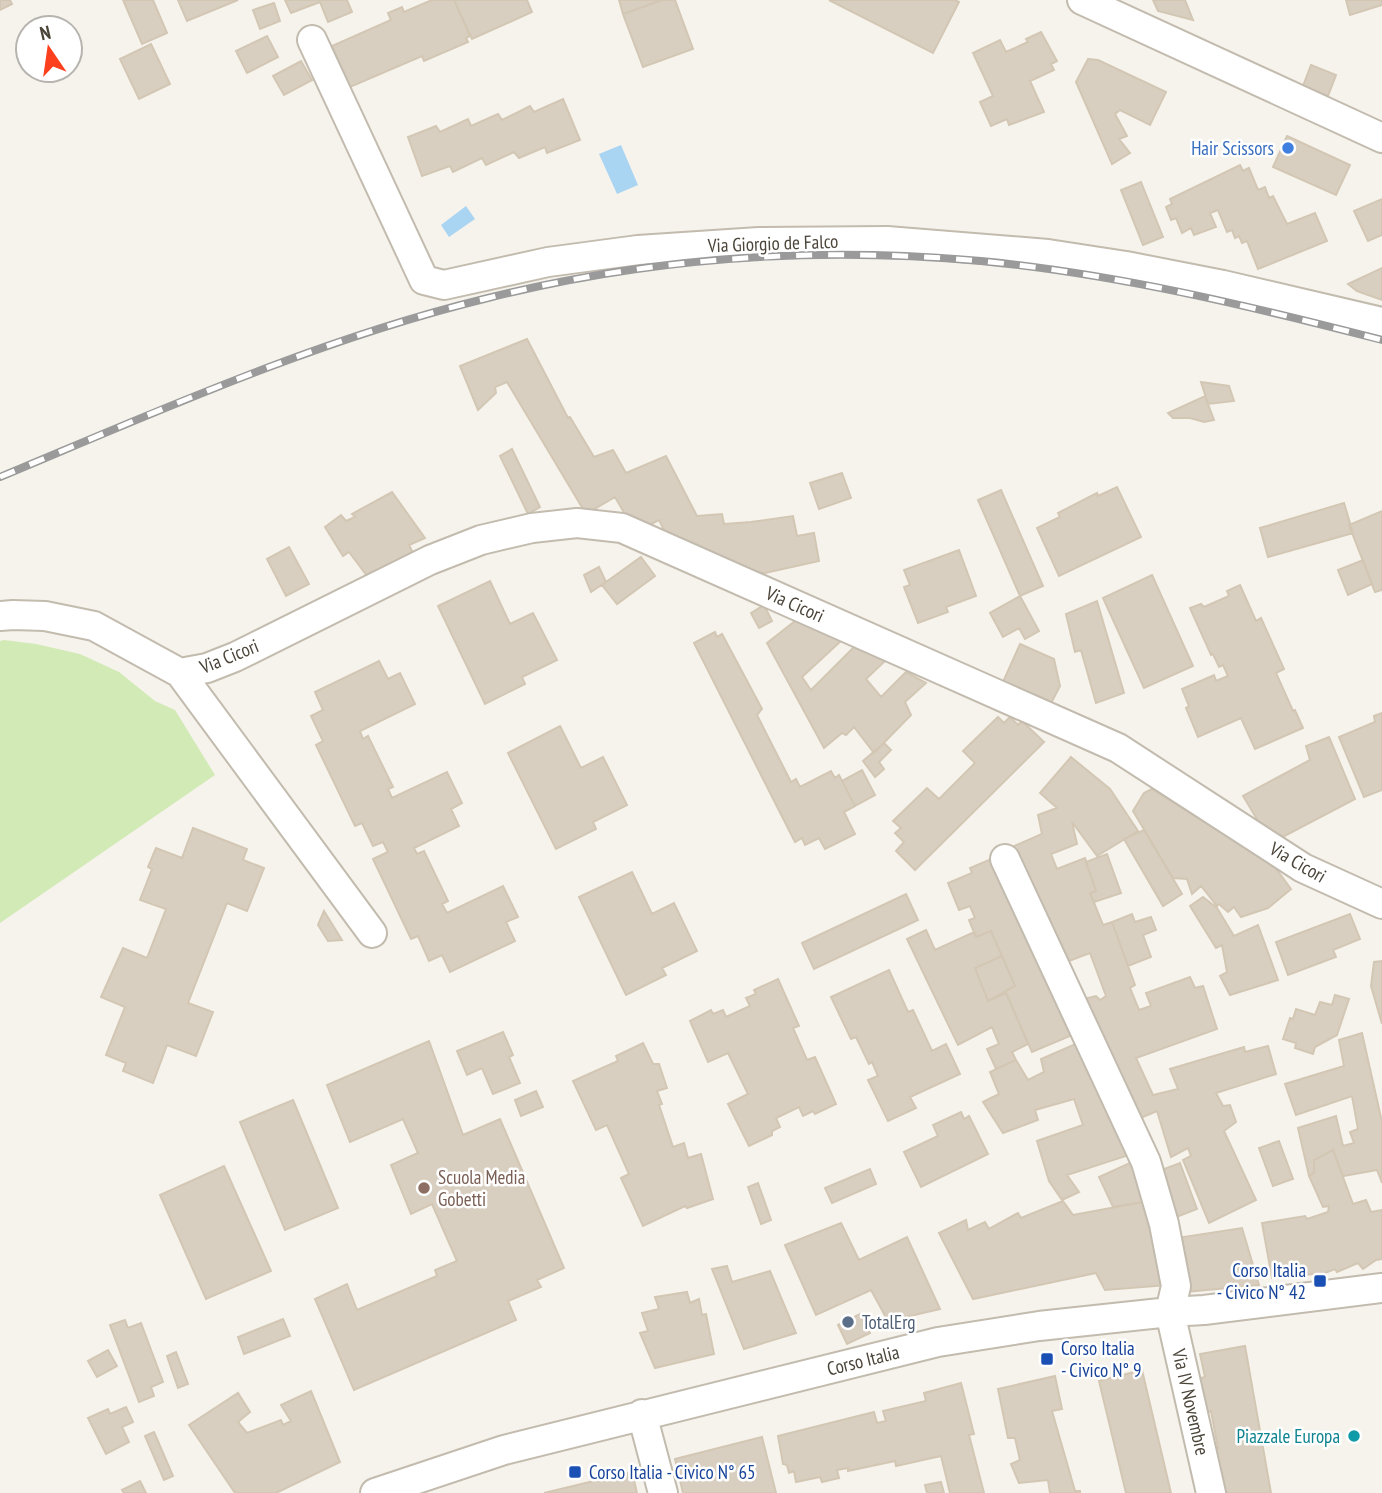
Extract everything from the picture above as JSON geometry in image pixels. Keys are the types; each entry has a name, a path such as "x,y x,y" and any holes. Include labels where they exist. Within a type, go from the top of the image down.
{"street":[{"path":"1082,0 1382,138"},
{"name":"Via Giorgio de Falco","path":"312,40 424,280 444,285 548,262 638,250 759,242 887,241 1048,254 1126,266 1223,285 1382,322"},
{"name":"Via Cicori","path":"180,673 207,668 234,657 430,560 481,540 532,528 577,523 622,528 1118,748 1303,868 1382,904"},
{"path":"0,617 13,614 45,616 94,626 180,673 372,933"},
{"path":"1005,859 1146,1162 1164,1224 1176,1286 1170,1312"},
{"name":"Corso Italia","path":"375,1493 503,1450 938,1342 1039,1326 1204,1310 1372,1289"},
{"name":"Via IV Novembre","path":"1170,1312 1211,1493"},
{"path":"642,1414 663,1493"}],"green space":[{"path":"0,641 80,654 119,672 155,701 175,710 215,775 0,923"}],"water":[{"path":"621,145 638,185 617,194 599,154"},
{"path":"466,206 475,219 449,237 441,225"}],"building":[{"path":"0,0 10,0 12,4 0,10"},
{"path":"123,0 153,0 167,33 142,44"},
{"path":"178,0 238,0 187,21"},
{"path":"285,0 347,0 352,12 328,22 320,2 291,13"},
{"path":"432,0 454,0 470,36 466,38 468,42 424,61 422,56 350,87 332,46 391,20 388,13 402,7 404,12"},
{"path":"454,0 527,0 532,12 472,39"},
{"path":"619,0 662,0 623,14"},
{"path":"662,0 675,0 693,49 643,67 623,14"},
{"path":"829,0 955,0 959,2 933,53"},
{"path":"1153,0 1185,0 1193,20 1158,11"},
{"path":"1346,0 1382,0 1382,5 1350,15"},
{"path":"274,3 280,21 260,29 253,10"},
{"path":"1041,32 1057,61 1051,64 1054,70 1030,81 1044,112 1009,125 1007,119 991,126 980,102 993,96 973,53 1000,40 1006,52 1028,42 1026,39"},
{"path":"267,36 278,57 247,73 236,51"},
{"path":"151,44 170,84 139,99 120,59"},
{"path":"1088,59 1098,60 1166,92 1150,125 1120,110 1115,114 1127,136 1119,139 1130,153 1112,164 1076,82"},
{"path":"301,61 312,80 284,95 273,76"},
{"path":"1311,65 1336,75 1328,96 1303,86"},
{"path":"563,99 580,140 547,153 545,147 519,158 514,152 486,165 482,158 453,172 450,166 422,176 408,137 436,126 440,132 468,119 471,126 498,114 502,120 530,106 534,112"},
{"path":"1287,136 1350,165 1336,195 1273,167"},
{"path":"1240,165 1243,171 1249,168 1258,190 1265,187 1269,198 1273,196 1287,224 1315,213 1327,241 1258,269 1247,241 1242,243 1239,236 1235,238 1232,230 1227,232 1218,210 1210,213 1216,227 1194,235 1191,228 1182,233 1176,218 1171,220 1166,207 1172,204 1170,199"},
{"path":"1141,182 1163,237 1143,245 1121,190"},
{"path":"1382,199 1382,235 1368,241 1354,211"},
{"path":"1382,268 1382,300 1357,291 1348,284"},
{"path":"527,339 568,418 570,417 594,457 613,450 626,473 666,456 697,516 722,514 724,524 793,516 797,536 814,533 819,561 765,573 722,568 670,542 659,520 643,528 633,528 615,497 586,514 507,382 495,387 496,393 478,410 460,366"},
{"path":"1201,382 1229,386 1234,401 1208,404"},
{"path":"1205,396 1214,420 1204,422 1190,418 1173,418 1168,413"},
{"path":"512,449 540,507 528,514 500,456"},
{"path":"842,473 851,498 819,509 810,483"},
{"path":"1117,487 1141,537 1059,576 1037,528 1060,517 1058,513 1097,493 1098,496"},
{"path":"1001,490 1043,586 1020,596 978,500"},
{"path":"392,492 425,538 409,545 413,553 370,580 349,552 343,556 325,527 341,515 346,521 355,517 352,514"},
{"path":"1344,503 1353,533 1268,557 1260,528"},
{"path":"1382,511 1382,590 1375,592 1349,525"},
{"path":"289,547 309,584 286,596 267,559"},
{"path":"959,550 976,596 946,607 948,612 918,623 904,587 910,585 904,570"},
{"path":"641,557 655,576 617,604 602,585"},
{"path":"1363,560 1372,584 1348,595 1338,570"},
{"path":"599,567 606,582 591,592 584,575"},
{"path":"1152,575 1193,666 1144,688 1103,598"},
{"path":"490,581 510,624 533,613 557,660 522,677 525,684 485,704 438,606"},
{"path":"1240,585 1256,621 1261,618 1284,669 1276,673 1303,728 1255,749 1241,718 1198,737 1186,708 1189,706 1182,689 1214,675 1216,681 1228,676 1223,665 1219,667 1213,654 1211,655 1190,608 1201,604 1204,607 1229,596 1227,591"},
{"path":"1020,596 1039,631 1025,639 1019,628 1003,637 990,613"},
{"path":"1097,601 1124,693 1096,703 1081,650 1075,652 1066,614"},
{"path":"764,605 772,621 759,628 751,613"},
{"path":"799,618 841,641 802,677 811,690 856,645 885,661 866,679 881,697 906,672 926,683 905,702 911,715 874,753 854,727 824,748 767,643"},
{"path":"715,632 717,637 722,634 762,709 757,715 791,782 796,779 800,787 831,771 835,778 839,775 855,806 844,812 855,834 825,849 819,838 805,845 802,838 795,842 694,643"},
{"path":"1020,644 1054,659 1060,686 1048,709 1008,689 1010,685 1003,682"},
{"path":"379,661 388,679 400,673 415,704 360,731 363,739 368,736 393,787 388,789 392,798 447,772 462,803 451,809 459,826 414,848 417,854 424,851 448,901 442,904 447,913 503,886 518,917 506,922 515,941 450,972 442,955 429,961 418,936 411,939 373,859 388,852 383,842 373,846 362,823 355,826 316,745 323,741 311,716 323,710 315,692"},
{"path":"1382,713 1382,790 1364,797 1339,737 1375,722 1374,716"},
{"path":"998,717 1004,723 1010,717 1018,725 1022,721 1044,742 915,870 896,851 904,842 895,833 901,828 893,821 927,788 939,799 975,763 963,751"},
{"path":"560,726 581,768 603,757 627,805 593,822 596,829 556,849 508,753"},
{"path":"1329,737 1355,799 1273,842 1243,796 1310,760 1306,746"},
{"path":"884,743 891,750 879,762 884,769 875,777 863,761"},
{"path":"1071,757 1110,789 1138,831 1097,856 1072,822 1077,844 1051,854 1057,869 1085,858 1096,891 1090,893 1103,925 1112,922 1135,985 1130,988 1139,1010 1151,1006 1146,993 1190,977 1195,988 1203,986 1217,1029 1136,1058 1153,1095 1178,1089 1170,1069 1244,1047 1245,1052 1268,1046 1276,1074 1216,1093 1223,1106 1230,1105 1236,1122 1224,1131 1256,1200 1209,1223 1183,1160 1191,1156 1188,1148 1171,1157 1157,1111 1131,1122 1080,1000 1096,996 1100,1000 1106,996 1090,953 1061,964 1012,847 1042,834 1038,815 1057,808 1040,793"},
{"path":"862,770 875,795 855,806 842,781"},
{"path":"1152,789 1252,852 1258,847 1291,889 1268,908 1241,917 1234,907 1228,912 1219,904 1217,906 1201,886 1192,894 1187,879 1173,878 1133,811 1144,793"},
{"path":"193,828 247,849 243,860 264,868 247,911 227,903 188,1003 213,1012 196,1056 167,1045 153,1083 123,1071 126,1063 106,1055 125,1007 101,997 123,948 147,958 166,909 140,900 152,869 148,867 156,848 182,858"},
{"path":"1144,830 1182,894 1163,906 1124,839"},
{"path":"1107,854 1121,893 1094,902 1090,893 1096,891 1086,862"},
{"path":"996,857 1077,1033 1032,1052 1005,991 1015,986 991,931 976,937 969,920 975,918 970,906 959,910 948,883 972,873 970,868"},
{"path":"632,872 652,914 674,903 697,951 662,968 666,975 626,995 579,897"},
{"path":"906,894 918,920 814,969 802,943"},
{"path":"1203,897 1217,908 1234,936 1258,925 1278,980 1230,995 1220,976 1227,972 1222,945 1216,948 1190,906"},
{"path":"324,911 342,940 328,941 318,925"},
{"path":"1132,914 1135,922 1151,917 1156,930 1143,935 1151,957 1128,966 1112,922"},
{"path":"1350,914 1360,939 1333,950 1336,957 1288,975 1276,942"},
{"path":"926,930 935,950 974,932 976,937 991,931 1002,956 975,968 988,1001 1006,993 1009,999 1028,1044 1012,1052 1016,1060 996,1069 987,1049 999,1044 992,1027 958,1045 907,939"},
{"path":"1002,956 1015,986 988,1001 975,968"},
{"path":"1382,961 1382,1024 1371,986 1374,962"},
{"path":"889,970 908,1012 913,1010 932,1051 946,1044 960,1074 910,1097 916,1108 888,1121 868,1080 878,1076 872,1062 869,1064 856,1037 851,1039 831,997"},
{"path":"778,979 799,1026 793,1028 807,1060 815,1057 836,1104 815,1114 813,1111 803,1116 799,1107 776,1118 780,1127 772,1131 772,1135 749,1146 728,1104 748,1094 728,1053 708,1062 690,1021 711,1010 713,1014 723,1010 726,1017 750,1006 746,998 756,994 754,990"},
{"path":"1335,995 1349,999 1337,1035 1315,1047 1313,1054 1295,1048 1296,1043 1283,1039 1296,1009 1315,1015 1320,1002 1332,1005"},
{"path":"503,1032 513,1055 509,1057 520,1083 493,1094 482,1068 467,1075 457,1051"},
{"path":"1362,1033 1382,1122 1382,1183 1377,1170 1343,1176 1333,1150 1314,1160 1314,1173 1309,1176 1298,1128 1336,1116 1343,1146 1354,1143 1350,1132 1358,1129 1352,1096 1296,1115 1285,1084 1344,1066 1339,1040"},
{"path":"429,1041 463,1135 500,1119 564,1268 537,1280 541,1287 508,1301 516,1320 354,1390 315,1299 347,1284 357,1310 437,1276 435,1270 457,1261 432,1204 411,1214 391,1165 418,1153 403,1119 350,1142 327,1085"},
{"path":"1080,1042 1129,1155 1067,1175 1079,1192 1062,1200 1049,1181 1037,1141 1083,1125 1074,1099 1035,1110 1038,1120 1003,1133 983,1102 999,1094 990,1072 1016,1060 1028,1080 1044,1072 1041,1059"},
{"path":"643,1043 653,1064 659,1064 667,1088 657,1091 673,1147 684,1143 688,1158 701,1154 713,1199 687,1208 685,1206 643,1226 621,1178 629,1174 607,1125 596,1130 573,1081 618,1061 616,1056"},
{"path":"536,1091 543,1107 521,1116 515,1100"},
{"path":"293,1100 338,1208 285,1230 240,1122"},
{"path":"961,1112 964,1119 969,1116 988,1154 921,1187 904,1152 938,1136 933,1125"},
{"path":"1279,1141 1293,1179 1273,1186 1259,1148"},
{"path":"1333,1150 1353,1204 1366,1200 1371,1212 1382,1210 1382,1259 1363,1269 1358,1263 1337,1272 1335,1269 1325,1273 1272,1278 1262,1223 1305,1216 1307,1219 1328,1212 1329,1206 1323,1207 1309,1176 1314,1173 1314,1160"},
{"path":"1132,1162 1149,1201 1113,1207 1099,1177"},
{"path":"1180,1163 1197,1209 1174,1218 1156,1172"},
{"path":"224,1166 271,1271 206,1299 160,1195"},
{"path":"870,1169 876,1184 832,1203 825,1188"},
{"path":"758,1183 771,1220 761,1224 748,1187"},
{"path":"1063,1201 1073,1215 1149,1201 1167,1285 1105,1290 1096,1273 973,1299 939,1233 966,1220 968,1230 985,1222 989,1229 1018,1213 1021,1218"},
{"path":"841,1223 859,1260 907,1237 940,1309 888,1321 871,1290 816,1315 785,1245"},
{"path":"1242,1228 1259,1285 1186,1292 1177,1238"},
{"path":"727,1266 732,1282 770,1271 796,1333 744,1349 712,1269"},
{"path":"687,1292 690,1303 699,1299 702,1315 706,1314 714,1354 655,1368 640,1333 648,1331 642,1313 659,1309 655,1297"},
{"path":"860,1314 870,1333 847,1344 838,1325"},
{"path":"283,1319 290,1336 244,1354 238,1337"},
{"path":"125,1320 128,1328 141,1323 163,1382 151,1387 154,1396 139,1402 110,1325"},
{"path":"1245,1346 1271,1493 1225,1493 1210,1449 1218,1448 1211,1411 1204,1413 1197,1379 1205,1377 1200,1354"},
{"path":"108,1350 117,1366 97,1377 88,1361"},
{"path":"176,1352 188,1384 178,1388 167,1356"},
{"path":"1142,1370 1171,1493 1126,1493 1099,1381"},
{"path":"1055,1376 1062,1409 1052,1411 1075,1491 1080,1493 1050,1493 1048,1480 1019,1483 1011,1464 1020,1460 1015,1438 1008,1438 998,1389"},
{"path":"961,1383 974,1434 969,1435 984,1493 950,1493 941,1456 896,1466 895,1461 848,1471 848,1468 837,1470 839,1478 822,1482 820,1477 796,1482 794,1471 789,1473 787,1465 783,1464 778,1436 874,1412 877,1423 886,1421 883,1411 926,1401 924,1393"},
{"path":"311,1391 340,1462 276,1493 235,1493 189,1425 238,1393 250,1412 238,1422 247,1433 281,1420 283,1425 291,1421 281,1405"},
{"path":"126,1407 133,1422 122,1427 129,1442 106,1454 88,1418 108,1409 110,1414"},
{"path":"154,1432 173,1476 164,1480 145,1436"},
{"path":"762,1437 776,1493 683,1493 675,1459"},
{"path":"627,1473 628,1478 633,1476 637,1493 544,1493"},
{"path":"140,1481 146,1493 124,1493 122,1490"},
{"path":"941,1482 944,1493 927,1493 925,1485"}],"railway":[{"path":"0,477 239,379 360,335 484,299 545,285 669,265 731,259 856,255 981,261 1133,283 1283,315 1382,340"}],"place":[{"name":"Hair Scissors","path":"1288,148"},
{"name":"Scuola Media Gobetti","path":"424,1188"},
{"name":"Corso Italia - Civico N° 42","path":"1320,1281"},
{"name":"TotalErg","path":"848,1322"},
{"name":"Corso Italia - Civico N° 9","path":"1047,1359"},
{"name":"Piazzale Europa","path":"1354,1436"},
{"name":"Corso Italia - Civico N° 65","path":"575,1472"}]}
